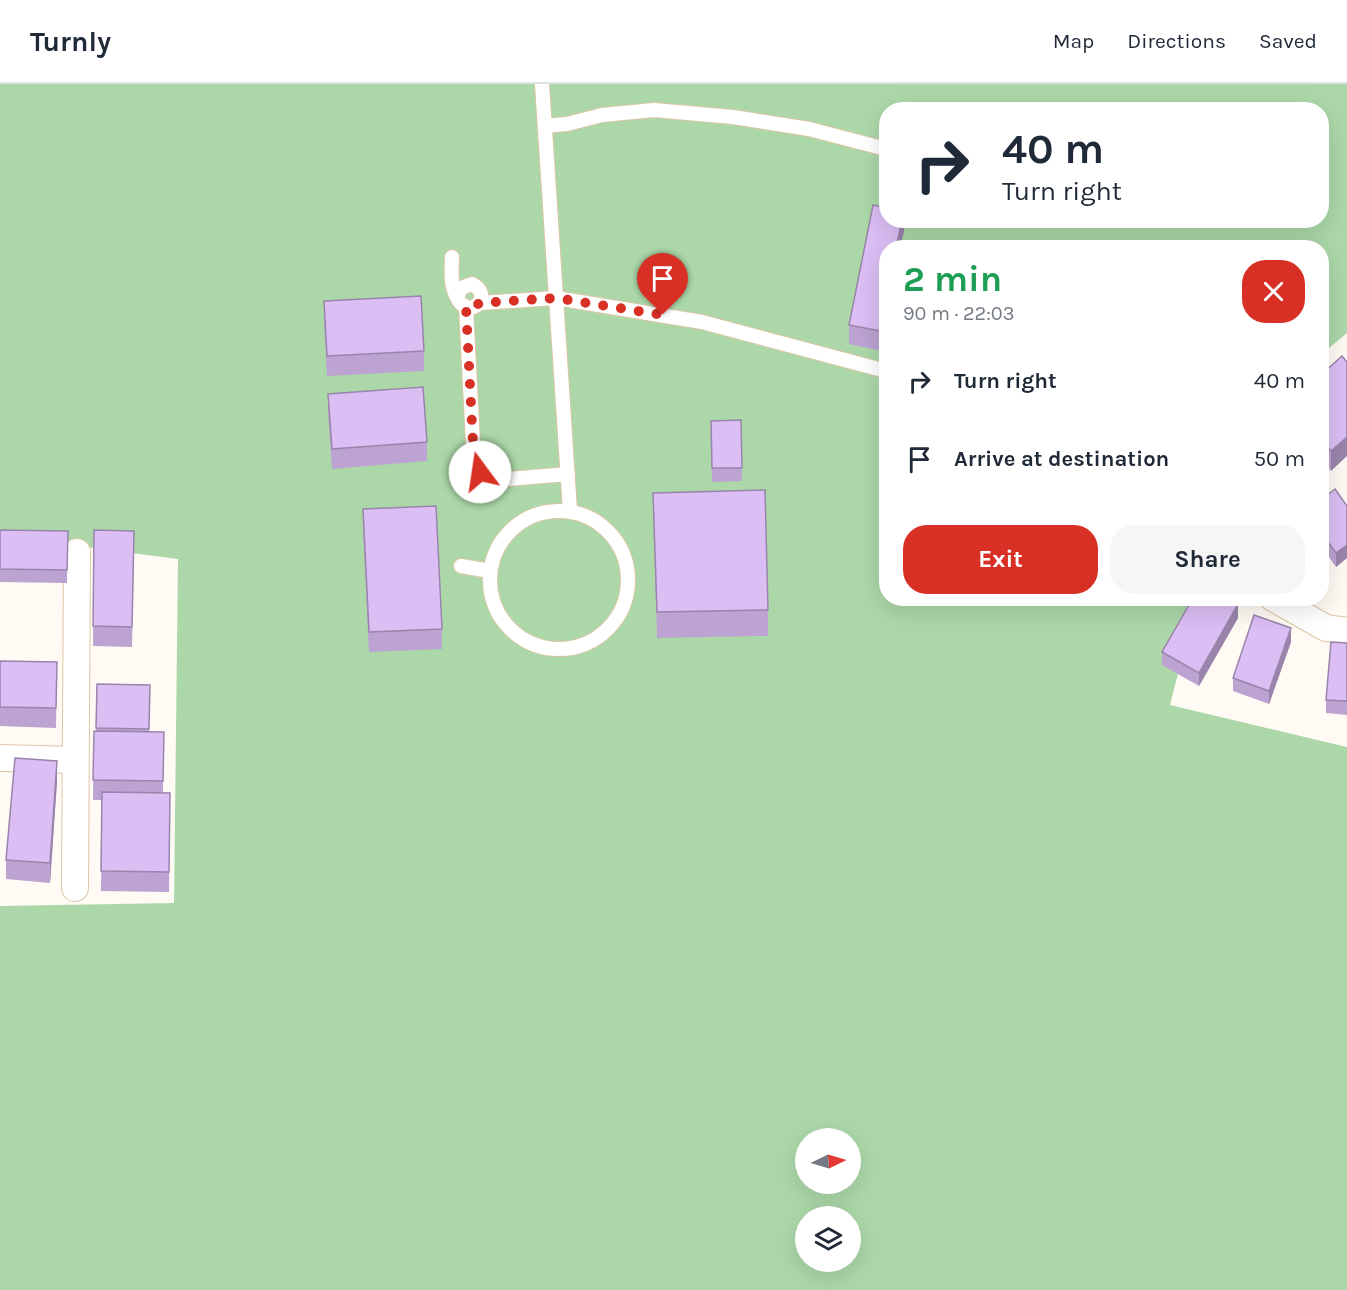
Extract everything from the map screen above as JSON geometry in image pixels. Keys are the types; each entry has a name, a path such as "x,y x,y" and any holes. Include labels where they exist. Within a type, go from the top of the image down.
{"street":[{"path":"75,888 77,552"},
{"path":"1287,606 1326,628 1347,631"},
{"path":"0,758 75,760"}],"lane":[{"path":"542,84 570,511"},
{"path":"545,126 567,124 602,115 654,110 733,117 810,129 879,147"},
{"path":"452,256 453,286 462,301 473,307 480,303 556,298 702,322 879,369"},
{"path":"480,303 481,291 472,284 465,285 459,291 462,301 474,463 488,478 497,480 568,474"},
{"path":"570,511 592,519 611,534 624,554 628,578 634,588 615,622 597,639 576,648 552,650 530,644 512,632 498,615 491,594 490,571 496,550 509,532 537,515 570,511"},
{"path":"461,566 490,571"}],"green space":[{"path":"0,84 1347,84 1347,333 1329,348 1329,240 879,240 879,606 1195,606 1170,705 1347,747 1347,1290 0,1290 0,906 174,903 178,559 0,536"}],"building":[{"path":"873,205 879,206 879,228 900,228 898,240 879,240 879,331 849,325"},
{"path":"421,296 424,351 327,356 324,301"},
{"path":"1342,356 1347,362 1347,437 1331,451 1329,449 1329,368"},
{"path":"423,387 427,442 332,449 328,394"},
{"path":"741,420 742,468 712,468 711,421"},
{"path":"1335,489 1347,506 1347,545 1336,553 1329,544 1329,494"},
{"path":"765,490 768,610 657,612 653,493"},
{"path":"436,506 442,629 369,632 363,509"},
{"path":"0,530 68,531 67,570 0,569"},
{"path":"94,530 134,531 132,627 93,626"},
{"path":"1188,606 1237,606 1199,673 1162,652"},
{"path":"1254,615 1291,628 1269,691 1233,678"},
{"path":"1331,642 1347,643 1347,701 1326,700"},
{"path":"0,661 57,662 56,708 0,707"},
{"path":"97,684 150,685 149,729 96,728"},
{"path":"94,731 164,732 163,781 93,780"},
{"path":"15,758 57,761 50,863 6,860"},
{"path":"102,792 170,793 169,872 101,871"}],"route":[{"path":"480,472 474,463 466,307 470,308 480,303 556,298 663,315"}]}
